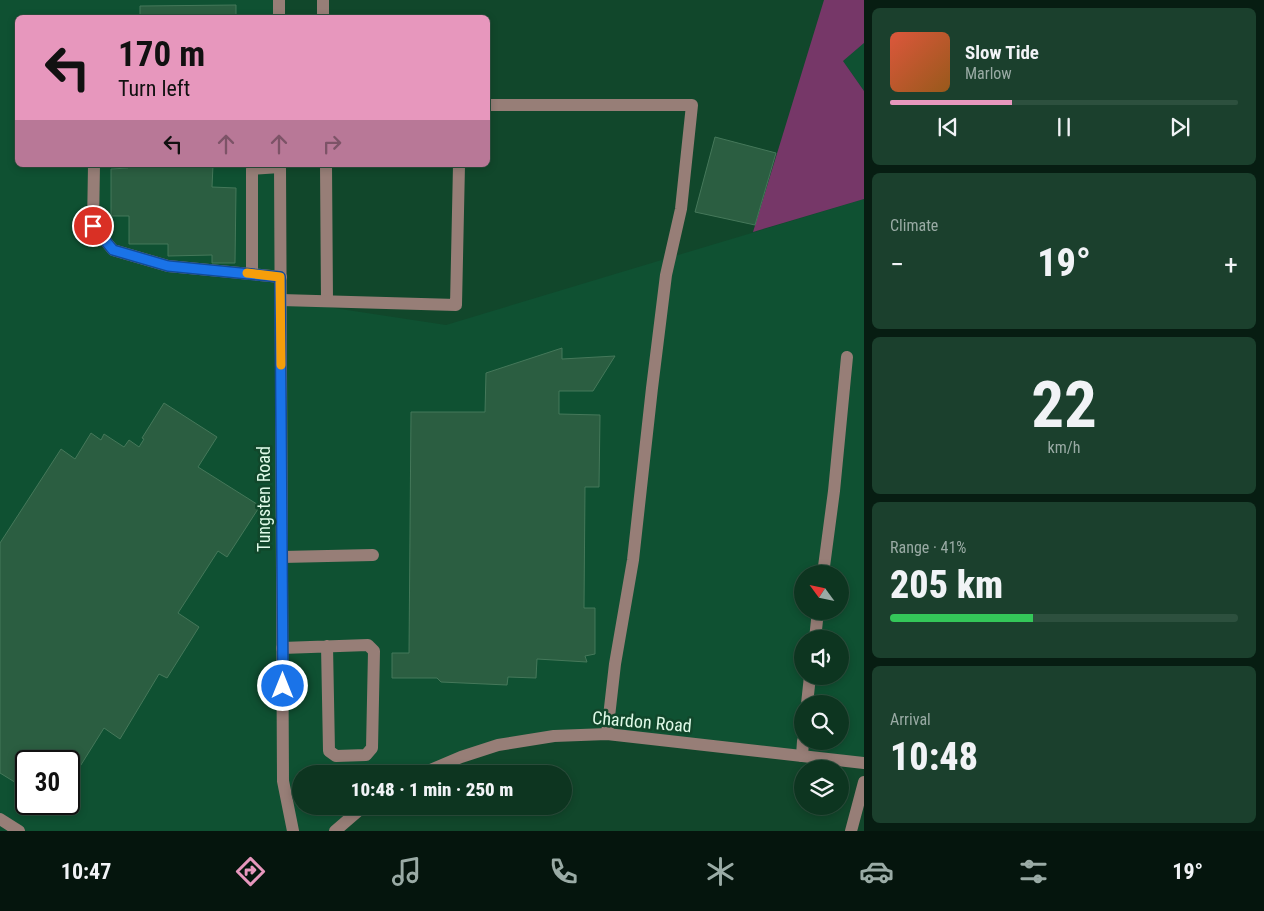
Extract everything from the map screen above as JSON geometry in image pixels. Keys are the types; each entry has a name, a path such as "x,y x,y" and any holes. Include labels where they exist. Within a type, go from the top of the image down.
{"street":[{"path":"279,0 279,15"},
{"path":"322,0 323,15"},
{"path":"490,105 692,105 681,209 666,275 633,560 615,664 607,734"},
{"path":"94,167 93,226 113,250 168,266 280,277"},
{"path":"252,274 252,169 271,167"},
{"name":"Tungsten Road","path":"280,167 283,781 293,831"},
{"path":"326,167 327,301"},
{"path":"281,300 456,305 459,167"},
{"path":"824,565 834,491 847,357"},
{"path":"282,557 373,556"},
{"path":"282,648 328,646 368,645 374,651 372,748 366,755 336,756 329,751 328,646"},
{"name":"Chardon Road","path":"442,765 498,745 554,736 607,734 864,763"},
{"path":"802,750 802,756"},
{"path":"850,831 864,782"},
{"path":"335,831 354,815"},
{"path":"0,819 19,831"}],"shaded area":[{"path":"0,0 279,0 279,15 15,15 15,167 280,167 281,300 446,325 864,199 864,763 612,735 498,745 445,765 292,765 292,815 354,815 335,831 0,831"},
{"path":"824,0 864,0 864,43 843,61 864,91 864,199 753,232"},
{"path":"864,43 864,91 843,61"}],"building":[{"path":"236,5 236,15 140,15 140,6"},
{"path":"715,137 776,153 755,225 695,212"},
{"path":"213,167 212,187 236,188 235,263 212,263 212,255 168,256 168,244 129,244 129,216 111,216 111,169"},
{"path":"562,348 562,359 615,356 593,391 559,391 559,414 600,415 599,487 585,487 584,608 595,608 595,654 585,656 587,662 537,659 536,678 508,677 507,685 441,682 437,678 392,678 392,653 409,653 411,412 485,412 486,373"},
{"path":"164,403 217,437 198,467 260,506 227,557 218,551 178,613 199,627 167,678 159,674 120,739 104,728 80,766 80,750 15,750 15,782 0,773 0,543 61,449 75,459 91,433 101,440 104,434 124,447 129,440 139,447 144,439 142,438"}],"slow traffic":[{"path":"247,273 280,277 281,365"}],"route":[{"path":"93,226 113,250 168,266 280,277 283,686"}]}
